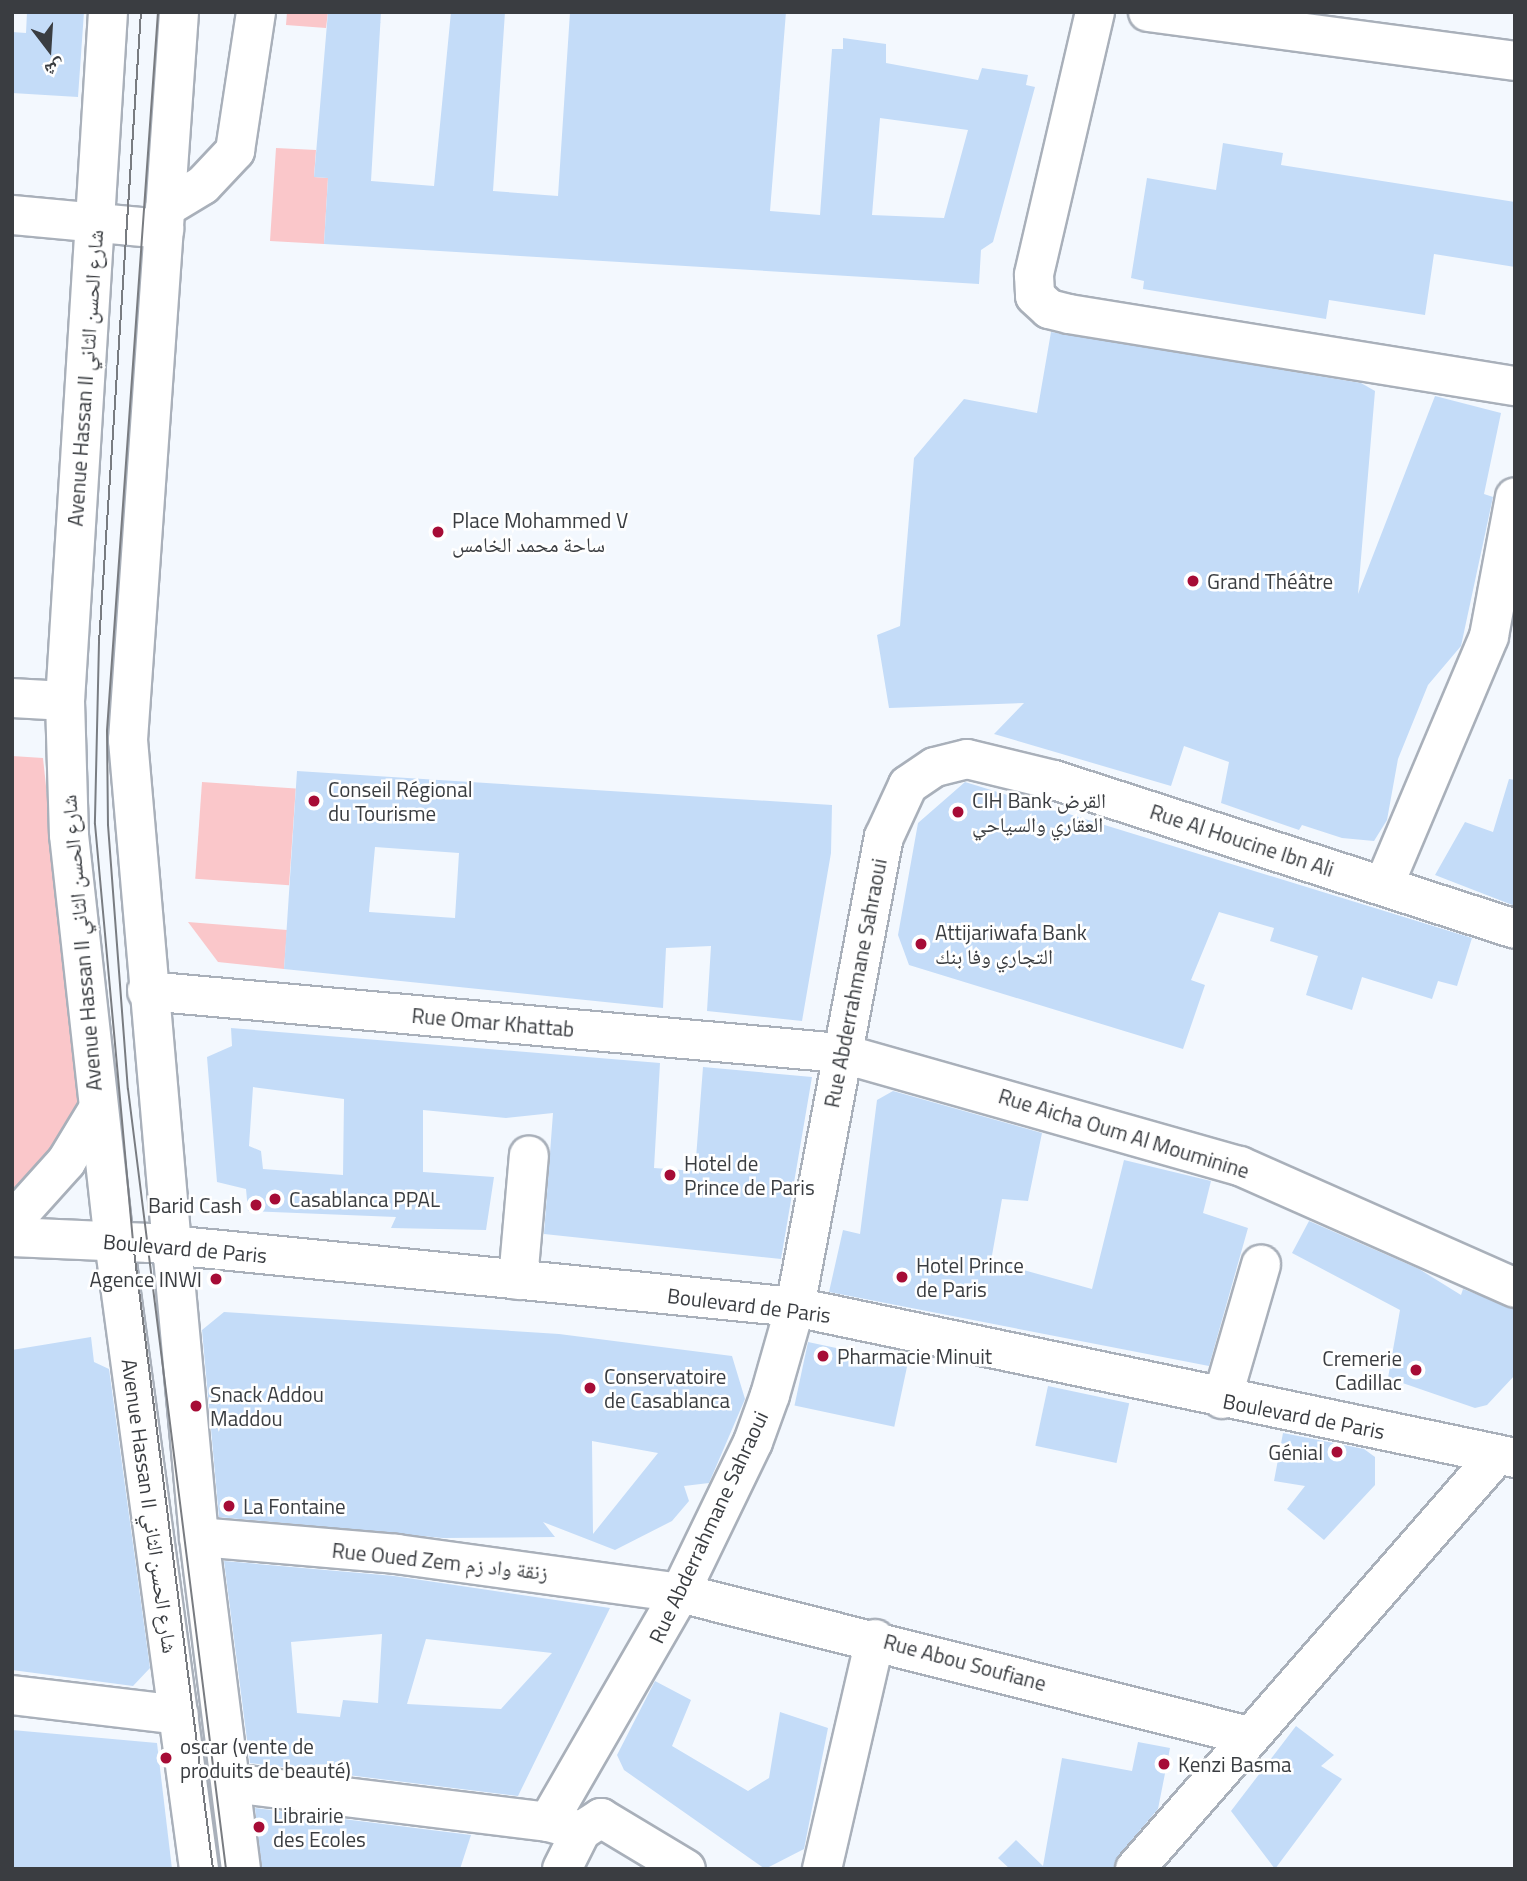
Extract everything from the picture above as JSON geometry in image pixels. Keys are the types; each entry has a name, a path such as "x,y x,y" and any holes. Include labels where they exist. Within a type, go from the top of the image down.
{"street":[{"name":"Avenue Hassan II شارع الحسن الثاني","path":"108,12 65,701 69,835 97,1111 199,1869"},
{"name":"Avenue Hassan II شارع الحسن الثاني","path":"179,12 128,740 147,991 199,1537 241,1869"},
{"path":"12,215 95,223 164,218 203,185 235,151 256,12"},
{"path":"1094,12 1034,275 1035,296 1049,309 1515,386"},
{"path":"1147,12 1515,61"},
{"path":"1256,12 1368,41"},
{"path":"1384,885 1489,636 1515,497"},
{"path":"12,698 65,701"},
{"name":"Rue Al Houcine Ibn Ali","path":"967,760 1054,780 1515,929"},
{"name":"Rue Abderrahmane Sahraoui","path":"562,1869 564,1826 753,1442 795,1307 840,1054 889,816 919,776 967,760"},
{"name":"Rue Omar Khattab","path":"147,991 840,1054"},
{"name":"Rue Aicha Oum Al Mouminine","path":"840,1054 1241,1166 1515,1289"},
{"path":"12,1222 66,1162 97,1111"},
{"path":"518,1280 529,1155"},
{"name":"Boulevard de Paris","path":"12,1237 172,1246 795,1307 1222,1399 1509,1449"},
{"path":"1222,1399 1261,1265"},
{"path":"1135,1869 1249,1736 1509,1449"},
{"name":"Rue Oued Zem زنقة واد زم","path":"199,1537 396,1554 680,1593"},
{"name":"Rue Abou Soufiane","path":"680,1593 875,1639 1249,1736"},
{"path":"822,1869 875,1639"},
{"path":"12,1695 179,1715"},
{"path":"231,1783 564,1826 601,1818 686,1869"}],"shaded area":[{"path":"287,12 328,12 326,28 286,25"},
{"path":"276,148 316,150 314,177 328,178 324,244 270,241"},
{"path":"12,756 43,758 81,1116 25,1195 12,1193"},
{"path":"202,782 296,789 289,885 195,879"},
{"path":"188,922 287,930 284,969 218,962"}],"building":[{"path":"27,12 84,12 78,97 12,93 12,32 26,33"},
{"path":"328,12 381,12 371,181 434,186 451,12 505,12 493,191 558,196 570,12 786,12 770,211 820,215 832,49 843,49 843,38 886,44 886,63 978,80 982,68 1028,75 1026,85 1035,87 993,242 981,250 979,284 324,244 328,178 314,177","holes":["880,118 968,130 944,218 872,215"]},
{"path":"1223,143 1283,153 1281,165 1515,202 1515,267 1434,254 1425,315 1329,300 1326,319 1143,289 1144,281 1131,278 1147,178 1216,190"},
{"name":"Grand Théâtre","path":"1051,332 1361,383 1375,391 1358,594 1435,396 1501,413 1484,494 1493,497 1461,646 1428,685 1398,759 1387,820 1374,841 1342,838 1302,825 1299,830 1221,803 1229,762 1184,746 1171,786 994,734 1024,703 889,708 877,635 900,626 914,458 964,399 1037,413"},
{"path":"297,771 832,805 831,853 802,1021 707,1011 711,946 666,948 663,1008 284,969","holes":["375,847 459,853 455,918 369,912"]},
{"path":"1509,779 1515,780 1515,906 1435,875 1465,822 1493,832"},
{"path":"965,782 1472,938 1457,986 1438,981 1432,999 1362,977 1352,1010 1306,995 1318,956 1270,941 1274,928 1219,912 1191,980 1205,985 1183,1049 909,965 898,935 918,823"},
{"path":"231,1028 660,1063 654,1168 695,1171 703,1067 812,1077 781,1259 544,1234 553,1113 506,1118 423,1110 423,1172 494,1177 486,1230 391,1228 396,1217 248,1211 246,1189 217,1182 207,1057 232,1046","holes":["253,1087 344,1099 343,1175 263,1169 261,1151 249,1146"]},
{"path":"893,1091 1042,1133 1028,1201 1002,1199 991,1261 1092,1289 1124,1160 1211,1181 1203,1213 1248,1228 1209,1366 829,1292 843,1230 860,1234 877,1100"},
{"path":"1309,1221 1419,1269 1461,1295 1463,1289 1515,1309 1515,1375 1487,1405 1475,1408 1388,1378 1400,1310 1292,1253"},
{"path":"224,1312 559,1334 732,1356 745,1399 709,1483 684,1486 689,1501 672,1521 615,1550 543,1522 555,1537 443,1538 219,1517 202,1330","holes":["592,1441 658,1453 593,1534"]},
{"path":"91,1337 94,1362 109,1369 150,1668 133,1686 12,1670 12,1350"},
{"path":"808,1342 908,1363 894,1427 794,1406"},
{"path":"1048,1386 1129,1403 1117,1463 1035,1446"},
{"path":"1283,1433 1364,1449 1375,1457 1375,1485 1324,1540 1287,1509 1305,1486 1274,1481"},
{"path":"224,1561 394,1576 610,1608 518,1796 250,1763","holes":["382,1634 378,1703 343,1700 340,1717 297,1713 291,1642","426,1639 552,1653 501,1709 407,1704"]},
{"path":"655,1681 691,1700 672,1746 748,1791 769,1778 780,1712 828,1728 804,1849 765,1869 624,1770 617,1755"},
{"path":"1296,1726 1334,1755 1321,1766 1342,1779 1275,1869 1231,1811"},
{"path":"12,1730 157,1743 172,1869 12,1869"},
{"path":"1138,1742 1170,1748 1158,1809 1119,1855 1114,1869 1010,1869 998,1858 1016,1840 1043,1866 1062,1758 1132,1771"},
{"path":"255,1808 471,1835 460,1869 262,1869"}],"tram line":[{"path":"141,12 99,642 95,824 133,1243 213,1869"},
{"path":"158,12 107,731 108,825 128,1089 226,1869"}],"place":[{"name":"Place Mohammed V ساحة محمد الخامس","path":"438,532"},
{"name":"Grand Théâtre","path":"1193,581"},
{"name":"Conseil Régional du Tourisme","path":"314,801"},
{"name":"CIH Bank القرض العقاري والسياحي","path":"958,812"},
{"name":"Attijariwafa Bank التجاري وفا بنك","path":"921,944"},
{"name":"Hotel de Prince de Paris","path":"670,1175"},
{"name":"Casablanca PPAL","path":"275,1199"},
{"name":"Barid Cash","path":"256,1205"},
{"name":"Hotel Prince de Paris","path":"902,1277"},
{"name":"Agence INWI","path":"216,1279"},
{"name":"Pharmacie Minuit","path":"823,1356"},
{"name":"Cremerie Cadillac","path":"1416,1370"},
{"name":"Conservatoire de Casablanca","path":"590,1388"},
{"name":"Snack Addou Maddou","path":"196,1406"},
{"name":"Génial","path":"1337,1452"},
{"name":"La Fontaine","path":"229,1506"},
{"name":"oscar (vente de produits de beauté)","path":"166,1758"},
{"name":"Kenzi Basma","path":"1164,1764"},
{"name":"Librairie des Ecoles","path":"259,1827"}]}
